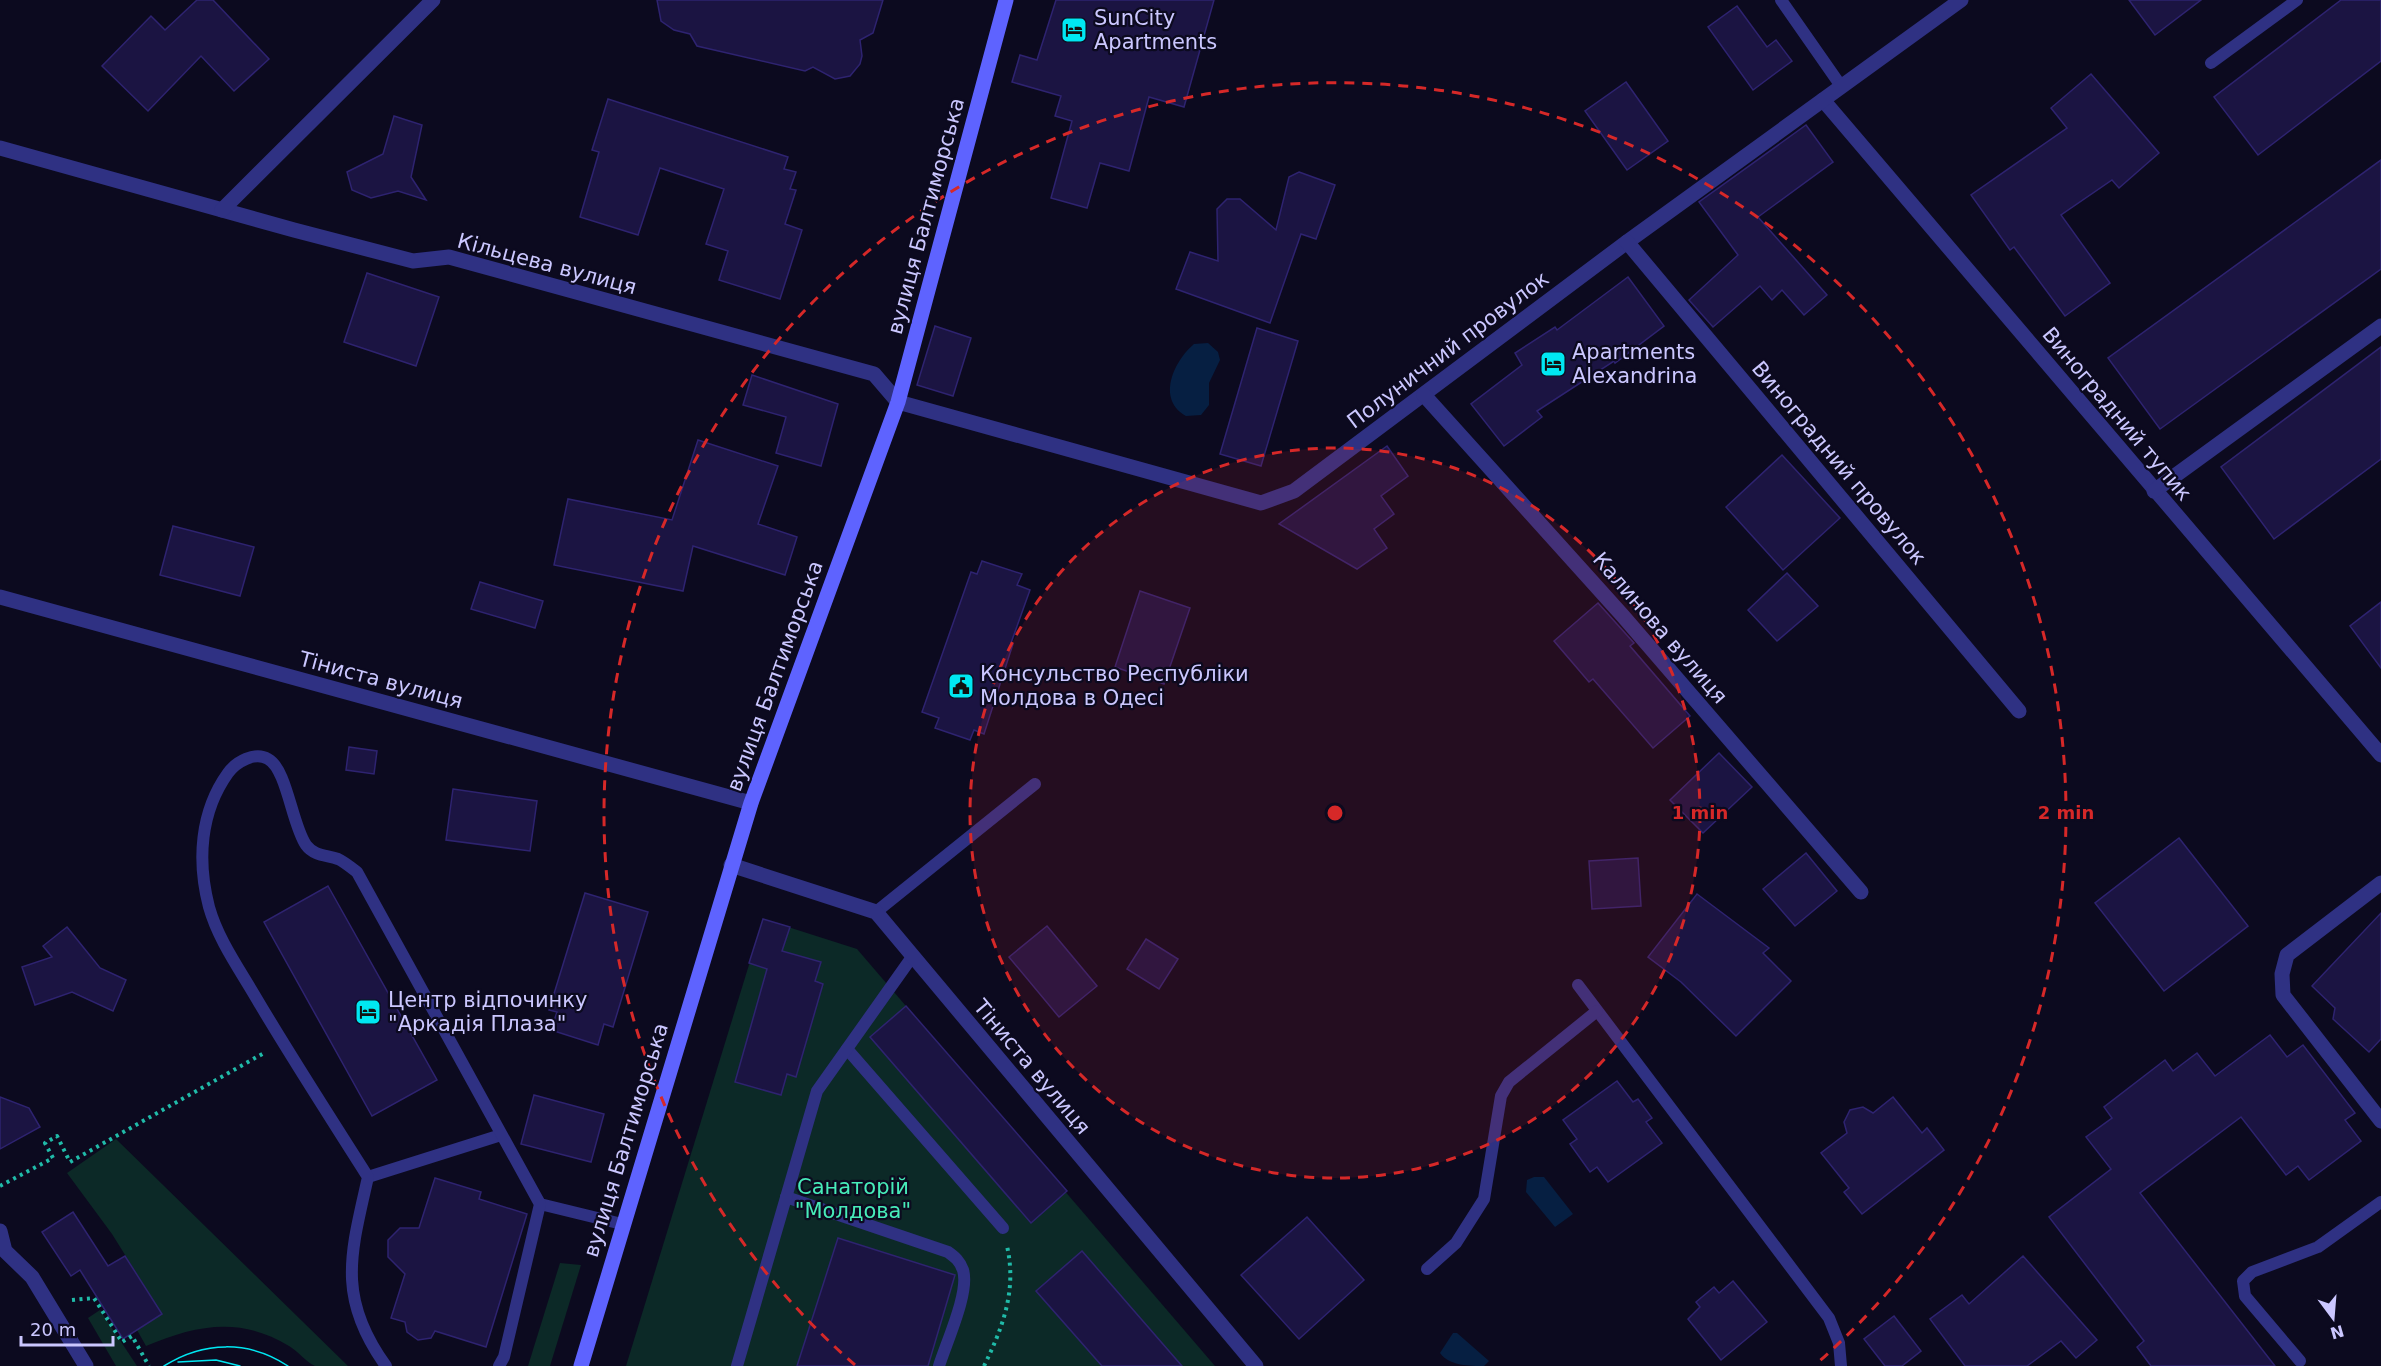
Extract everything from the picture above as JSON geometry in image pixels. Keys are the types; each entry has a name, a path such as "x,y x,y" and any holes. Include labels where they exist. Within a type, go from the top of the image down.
{"main road":[{"name":"вулиця Балтиморська","path":"581,1366 751,803 898,402 1006,0"}],"street":[{"path":"222,210 433,0"},
{"name":"Полуничний провулок","path":"898,402 1261,503 1294,491 1627,242 1961,0"},
{"name":"Виноградний тупик","path":"1823,100 2381,755"},
{"name":"Кільцева вулиця","path":"0,148 413,261 448,257 874,375 898,402"},
{"name":"Виноградний провулок","path":"1627,242 2019,711"},
{"path":"2154,491 2381,326"},
{"name":"Калинова вулиця","path":"1424,395 1623,616 1861,892"},
{"name":"Тіниста вулиця","path":"0,597 751,803"},
{"path":"731,865 876,912"},
{"path":"2381,883 2287,955 2282,974 2283,995 2381,1121"},
{"name":"Тіниста вулиця","path":"876,912 1256,1366"},
{"path":"0,1231 3,1250 32,1277 86,1366"}],"lane":[{"path":"1781,0 1841,86"},
{"path":"2211,63 2297,0"},
{"path":"386,1366 360,1323 351,1274 351,1256 368,1177 283,1043 221,938 209,908 204,879 204,830 210,802 231,768 241,761 256,756 268,759 277,769 298,831 307,848 321,855 340,859 357,873 540,1204 504,1357 499,1366"},
{"path":"876,912 1035,784"},
{"path":"738,1366 817,1091 912,957"},
{"path":"1578,985 1829,1318 1839,1343 1841,1366"},
{"path":"1427,1269 1456,1243 1484,1199 1502,1096 1509,1082 1597,1011"},
{"path":"847,1049 1003,1228"},
{"path":"368,1177 501,1135"},
{"path":"786,1197 948,1252 956,1258 964,1272 963,1290 939,1366"},
{"path":"2300,1361 2245,1296 2243,1281 2252,1272 2318,1247 2381,1202"},
{"path":"540,1204 622,1224"}],"path":[{"path":"0,1186 53,1158 45,1143 57,1137 70,1162 283,1043"},
{"path":"984,1366 1006,1316 1010,1289 1010,1258 1003,1228"},
{"path":"47,1302 94,1298 122,1342 132,1336 149,1366"}],"green space":[{"name":"Санаторій \"Молдова\"","path":"763,919 857,949 1215,1366 626,1366"},
{"path":"116,1139 348,1366 315,1366 292,1348 271,1337 253,1330 235,1327 200,1329 146,1346 137,1330 162,1314 112,1234 67,1173"},
{"path":"560,1263 581,1265 550,1366 528,1366"},
{"path":"100,1310 137,1366 116,1366 88,1318"}],"water":[{"path":"1208,343 1218,352 1220,360 1209,383 1209,405 1201,415 1186,416 1177,409 1172,400 1171,380 1180,360 1194,344"},
{"path":"1544,1177 1573,1214 1555,1227 1526,1192 1527,1180"},
{"path":"1453,1333 1457,1333 1489,1361 1484,1366 1449,1361 1440,1353"}],"building":[{"path":"197,0 213,0 269,59 234,91 201,56 148,111 102,66 151,16 165,30"},
{"path":"657,0 883,0 873,33 860,40 862,56 860,64 850,76 835,79 813,67 805,71 697,46 690,34 674,30 661,21"},
{"path":"1056,0 1214,0 1184,107 1149,97 1129,171 1100,163 1087,208 1051,198 1072,121 1055,116 1061,96 1012,82 1020,55 1037,60"},
{"path":"2129,0 2201,0 2155,35"},
{"path":"2341,0 2381,0 2381,61 2258,155 2214,97"},
{"path":"1737,6 1767,47 1776,40 1792,61 1753,90 1708,27"},
{"path":"2091,74 2159,153 2119,188 2112,180 2061,215 2110,283 2065,316 2014,247 2010,250 1971,195 2067,128 2051,108"},
{"path":"1626,82 1668,141 1627,170 1585,111"},
{"path":"608,99 788,157 784,169 796,172 790,189 796,190 785,224 802,230 780,299 719,280 728,251 706,244 724,189 660,168 638,235 580,217 599,152 592,150"},
{"path":"394,116 422,125 411,177 426,200 398,191 371,198 352,190 347,172 383,154"},
{"path":"1806,125 1833,162 1758,217 1827,295 1804,315 1782,290 1772,300 1760,286 1713,327 1689,300 1738,255 1699,202"},
{"path":"2381,160 2381,269 2160,429 2108,358"},
{"path":"1299,172 1335,185 1316,239 1301,234 1270,323 1176,289 1190,252 1218,261 1217,209 1227,199 1240,199 1276,230 1289,177"},
{"path":"367,273 439,297 416,366 344,342"},
{"path":"1628,277 1664,326 1615,363 1614,361 1537,411 1542,417 1504,446 1471,404 1522,365 1515,353 1555,327 1557,330"},
{"path":"935,326 971,338 953,396 917,385"},
{"path":"1257,328 1298,341 1261,466 1220,454"},
{"path":"2381,347 2381,459 2274,539 2221,467"},
{"path":"752,375 838,404 821,466 776,453 786,417 743,405"},
{"path":"698,440 778,466 758,524 797,537 785,575 693,546 683,591 554,565 568,499 672,520"},
{"path":"1387,446 1408,476 1381,496 1394,514 1374,529 1387,548 1357,569 1279,524"},
{"path":"1782,455 1840,518 1783,570 1726,507"},
{"path":"173,526 254,547 240,596 160,575"},
{"path":"982,561 1022,574 1017,585 1030,590 1011,643 1013,644 984,734 974,730 970,740 935,728 939,718 922,712 971,572 977,574"},
{"path":"1787,573 1818,606 1777,641 1748,610"},
{"path":"480,582 543,601 535,628 471,609"},
{"path":"1140,591 1190,608 1164,684 1115,667"},
{"path":"2381,602 2381,668 2350,626"},
{"path":"1598,603 1634,643 1630,646 1690,716 1653,748 1593,679 1589,682 1554,641"},
{"path":"349,747 377,751 374,774 346,770"},
{"path":"1719,753 1752,787 1703,833 1670,800"},
{"path":"453,789 537,801 530,851 446,840"},
{"path":"2179,838 2248,926 2164,991 2095,903"},
{"path":"1806,853 1837,891 1795,926 1763,889"},
{"path":"1638,858 1641,906 1592,909 1589,861"},
{"path":"328,886 437,1080 372,1116 264,922"},
{"path":"585,893 648,912 613,1027 604,1024 598,1045 551,1030 557,1012 549,1010"},
{"path":"1697,894 1769,948 1763,953 1791,981 1736,1036 1681,982 1648,957"},
{"path":"2381,913 2381,1039 2369,1052 2333,1019 2335,1008 2312,986"},
{"path":"763,919 790,927 782,951 821,962 815,981 823,984 796,1077 787,1074 781,1095 735,1082 767,969 749,963"},
{"path":"1047,926 1097,986 1059,1017 1009,957"},
{"path":"67,927 100,968 126,980 113,1011 72,992 35,1005 22,967 52,957 43,946"},
{"path":"1146,939 1178,959 1159,989 1127,969"},
{"path":"906,1006 1067,1191 1031,1223 870,1037"},
{"path":"2270,1035 2287,1057 2303,1045 2355,1113 2345,1120 2361,1141 2309,1180 2298,1166 2286,1175 2241,1117 2140,1193 2275,1366 2151,1366 2137,1347 2144,1341 2049,1217 2111,1169 2086,1137 2112,1118 2104,1107 2165,1060 2173,1071 2197,1053 2215,1076"},
{"path":"1617,1081 1633,1102 1638,1099 1652,1118 1646,1122 1662,1143 1608,1182 1597,1167 1590,1172 1570,1144 1577,1139 1563,1120"},
{"path":"534,1095 604,1114 591,1162 521,1144"},
{"path":"0,1097 29,1108 40,1127 0,1149"},
{"path":"1893,1097 1922,1133 1927,1128 1944,1150 1862,1214 1844,1192 1849,1188 1821,1153 1847,1133 1844,1122 1850,1110 1863,1107 1873,1113"},
{"path":"435,1178 481,1192 479,1199 527,1214 486,1347 435,1331 431,1338 418,1340 407,1332 405,1322 391,1318 405,1274 388,1257 388,1240 400,1228 419,1228"},
{"path":"73,1212 108,1266 125,1256 162,1314 123,1339 80,1270 71,1276 42,1232"},
{"path":"1307,1217 1364,1280 1299,1339 1241,1275"},
{"path":"838,1238 955,1275 928,1366 797,1366"},
{"path":"1082,1251 1182,1366 1102,1366 1036,1291"},
{"path":"2023,1256 2097,1340 2076,1358 2061,1341 2027,1366 1965,1366 1930,1319 1962,1295 1969,1304"},
{"path":"1733,1281 1767,1322 1721,1360 1688,1319 1700,1307 1696,1302 1714,1287 1719,1293"},
{"path":"1894,1316 1921,1351 1902,1366 1885,1366 1864,1339"}],"tram line":[{"path":"164,1366 194,1352 226,1347 258,1352 288,1366"},
{"path":"178,1362 216,1360 240,1366"}],"place":[{"name":"SunCity Apartments","path":"1074,30"},
{"name":"Apartments Alexandrina","path":"1553,364"},
{"name":"Консульство Республіки Молдова в Одесі","path":"961,686"},
{"name":"Центр відпочинку \"Аркадія Плаза\"","path":"368,1012"}]}
